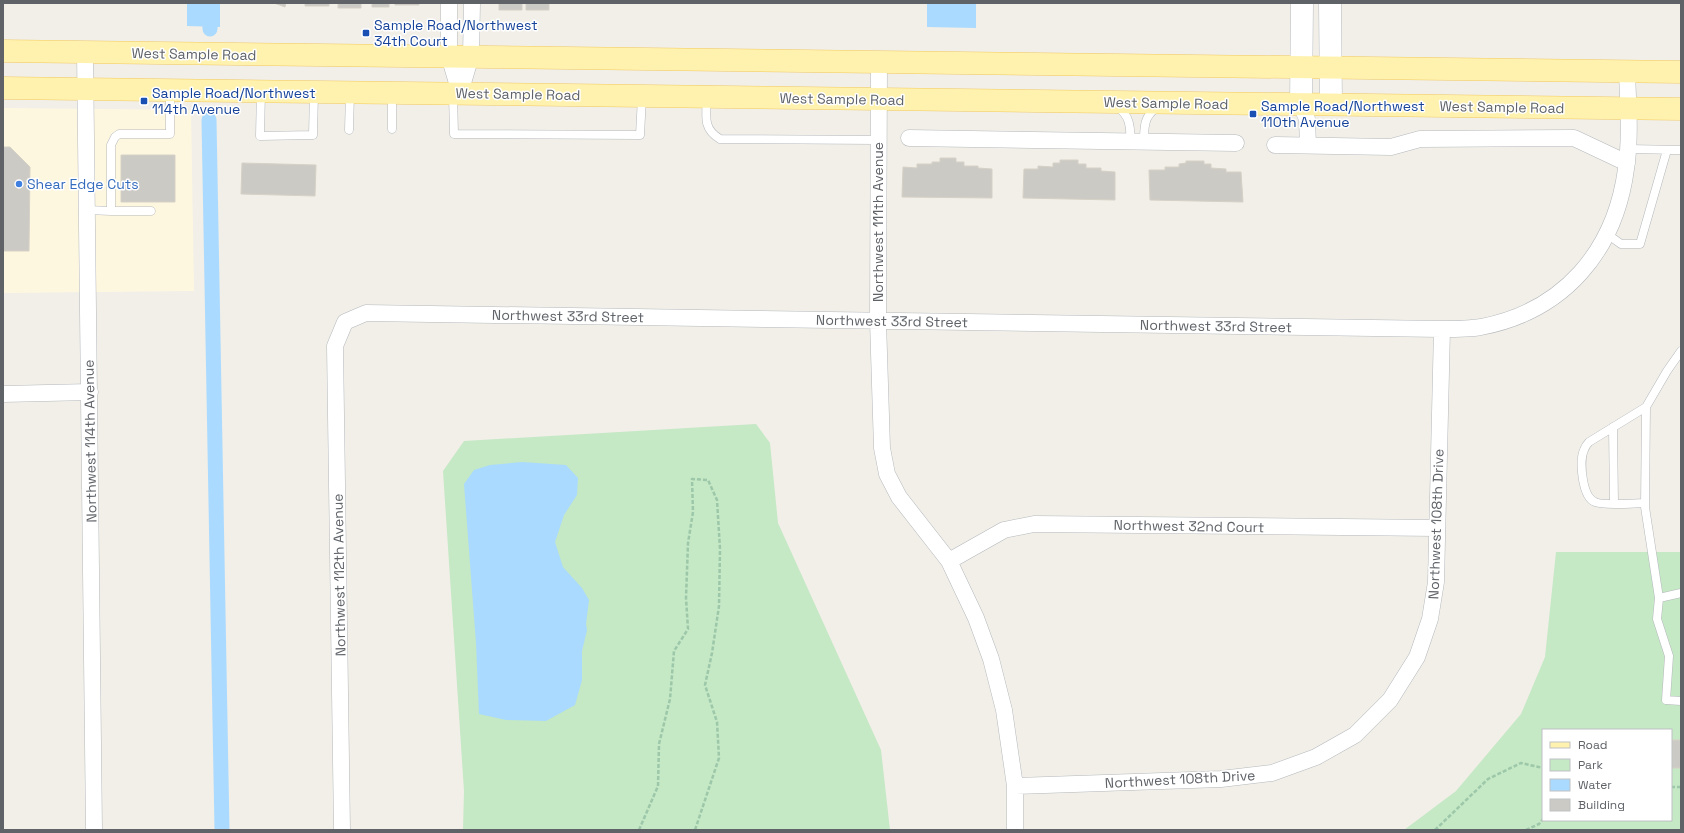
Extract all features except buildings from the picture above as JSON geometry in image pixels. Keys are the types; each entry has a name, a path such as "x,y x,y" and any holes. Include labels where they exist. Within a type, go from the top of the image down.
{"main road":[{"name":"West Sample Road","path":"3,51 1681,72"},
{"name":"West Sample Road","path":"3,88 1681,109"}],"street":[{"path":"449,3 449,56 456,93"},
{"path":"456,93 471,56 472,3"},
{"path":"1302,3 1301,105 1307,119 1308,145"},
{"path":"1330,3 1331,104"},
{"name":"Northwest 114th Avenue","path":"85,52 94,830"},
{"name":"Northwest 111th Avenue","path":"879,63 878,321 882,448 888,474 899,497 949,561 976,618 991,659 1004,710 1014,786 1014,830"},
{"path":"1442,329 1481,327 1517,316 1550,299 1581,274 1604,242 1619,205 1627,156 1628,72"},
{"path":"909,138 1236,143"},
{"path":"1275,145 1391,147 1420,139 1574,138 1627,156"},
{"name":"Northwest 33rd Street","path":"345,322 366,313 1442,329"},
{"name":"Northwest 112th Avenue","path":"342,830 335,346 345,322"},
{"name":"Northwest 108th Drive","path":"1014,786 1221,779 1272,773 1316,757 1355,735 1390,700 1418,656 1430,619 1436,582 1442,329"},
{"path":"3,394 90,392"},
{"name":"Northwest 32nd Court","path":"949,561 1004,530 1034,524 1437,528"}],"lane":[{"path":"111,210 111,145 115,137 119,134 170,134 170,90"},
{"path":"261,91 260,136 313,136 314,91"},
{"path":"349,130 350,92"},
{"path":"392,92 392,129"},
{"path":"456,93 454,134 640,135 642,96"},
{"path":"707,97 707,126 712,134 720,139 878,140"},
{"path":"1110,102 1121,109 1127,117 1137,142"},
{"path":"1137,142 1151,111 1165,103"},
{"path":"1607,234 1621,244 1640,244 1667,150"},
{"path":"1627,156 1667,150 1681,150"},
{"path":"87,210 152,211"},
{"path":"1645,503 1614,504 1595,502 1589,497 1583,484 1583,450 1589,442 1646,407 1667,371 1681,351"},
{"path":"1646,407 1645,503 1659,598 1657,619 1669,656 1666,700 1681,700"},
{"path":"1613,428 1614,504"},
{"path":"1659,598 1681,593"}],"path":[{"path":"639,830 658,786 659,744 670,698 674,651 688,629 686,598 688,543 693,512 692,479 708,480 717,500 720,549 719,606 712,653 705,685 717,722 719,758 695,830"},
{"path":"1435,830 1488,779 1521,763 1542,768"},
{"path":"1526,830 1539,824 1542,820"}],"shaded area":[{"path":"3,108 191,110 194,291 3,293"}],"green space":[{"path":"756,424 770,443 778,523 881,750 890,830 463,830 464,791 443,471 464,441"},
{"path":"1556,552 1681,552 1681,830 1404,830 1456,791 1521,714 1545,657"}],"water":[{"path":"187,3 220,3 220,27 187,26"},
{"path":"927,3 976,3 976,28 927,27"},
{"path":"522,462 566,465 578,478 577,495 564,515 555,542 563,567 582,588 589,600 586,624 587,630 582,651 582,680 575,705 546,721 506,720 479,714 476,643 464,484 474,470 490,465"}],"waterway":[{"path":"210,3 210,29"},
{"path":"209,120 222,830"}],"place":[{"name":"Sample Road/Northwest 34th Court","path":"366,33"},
{"name":"Sample Road/Northwest 114th Avenue","path":"144,101"},
{"name":"Sample Road/Northwest 110th Avenue","path":"1253,114"},
{"name":"Shear Edge Cuts","path":"19,184"}]}
